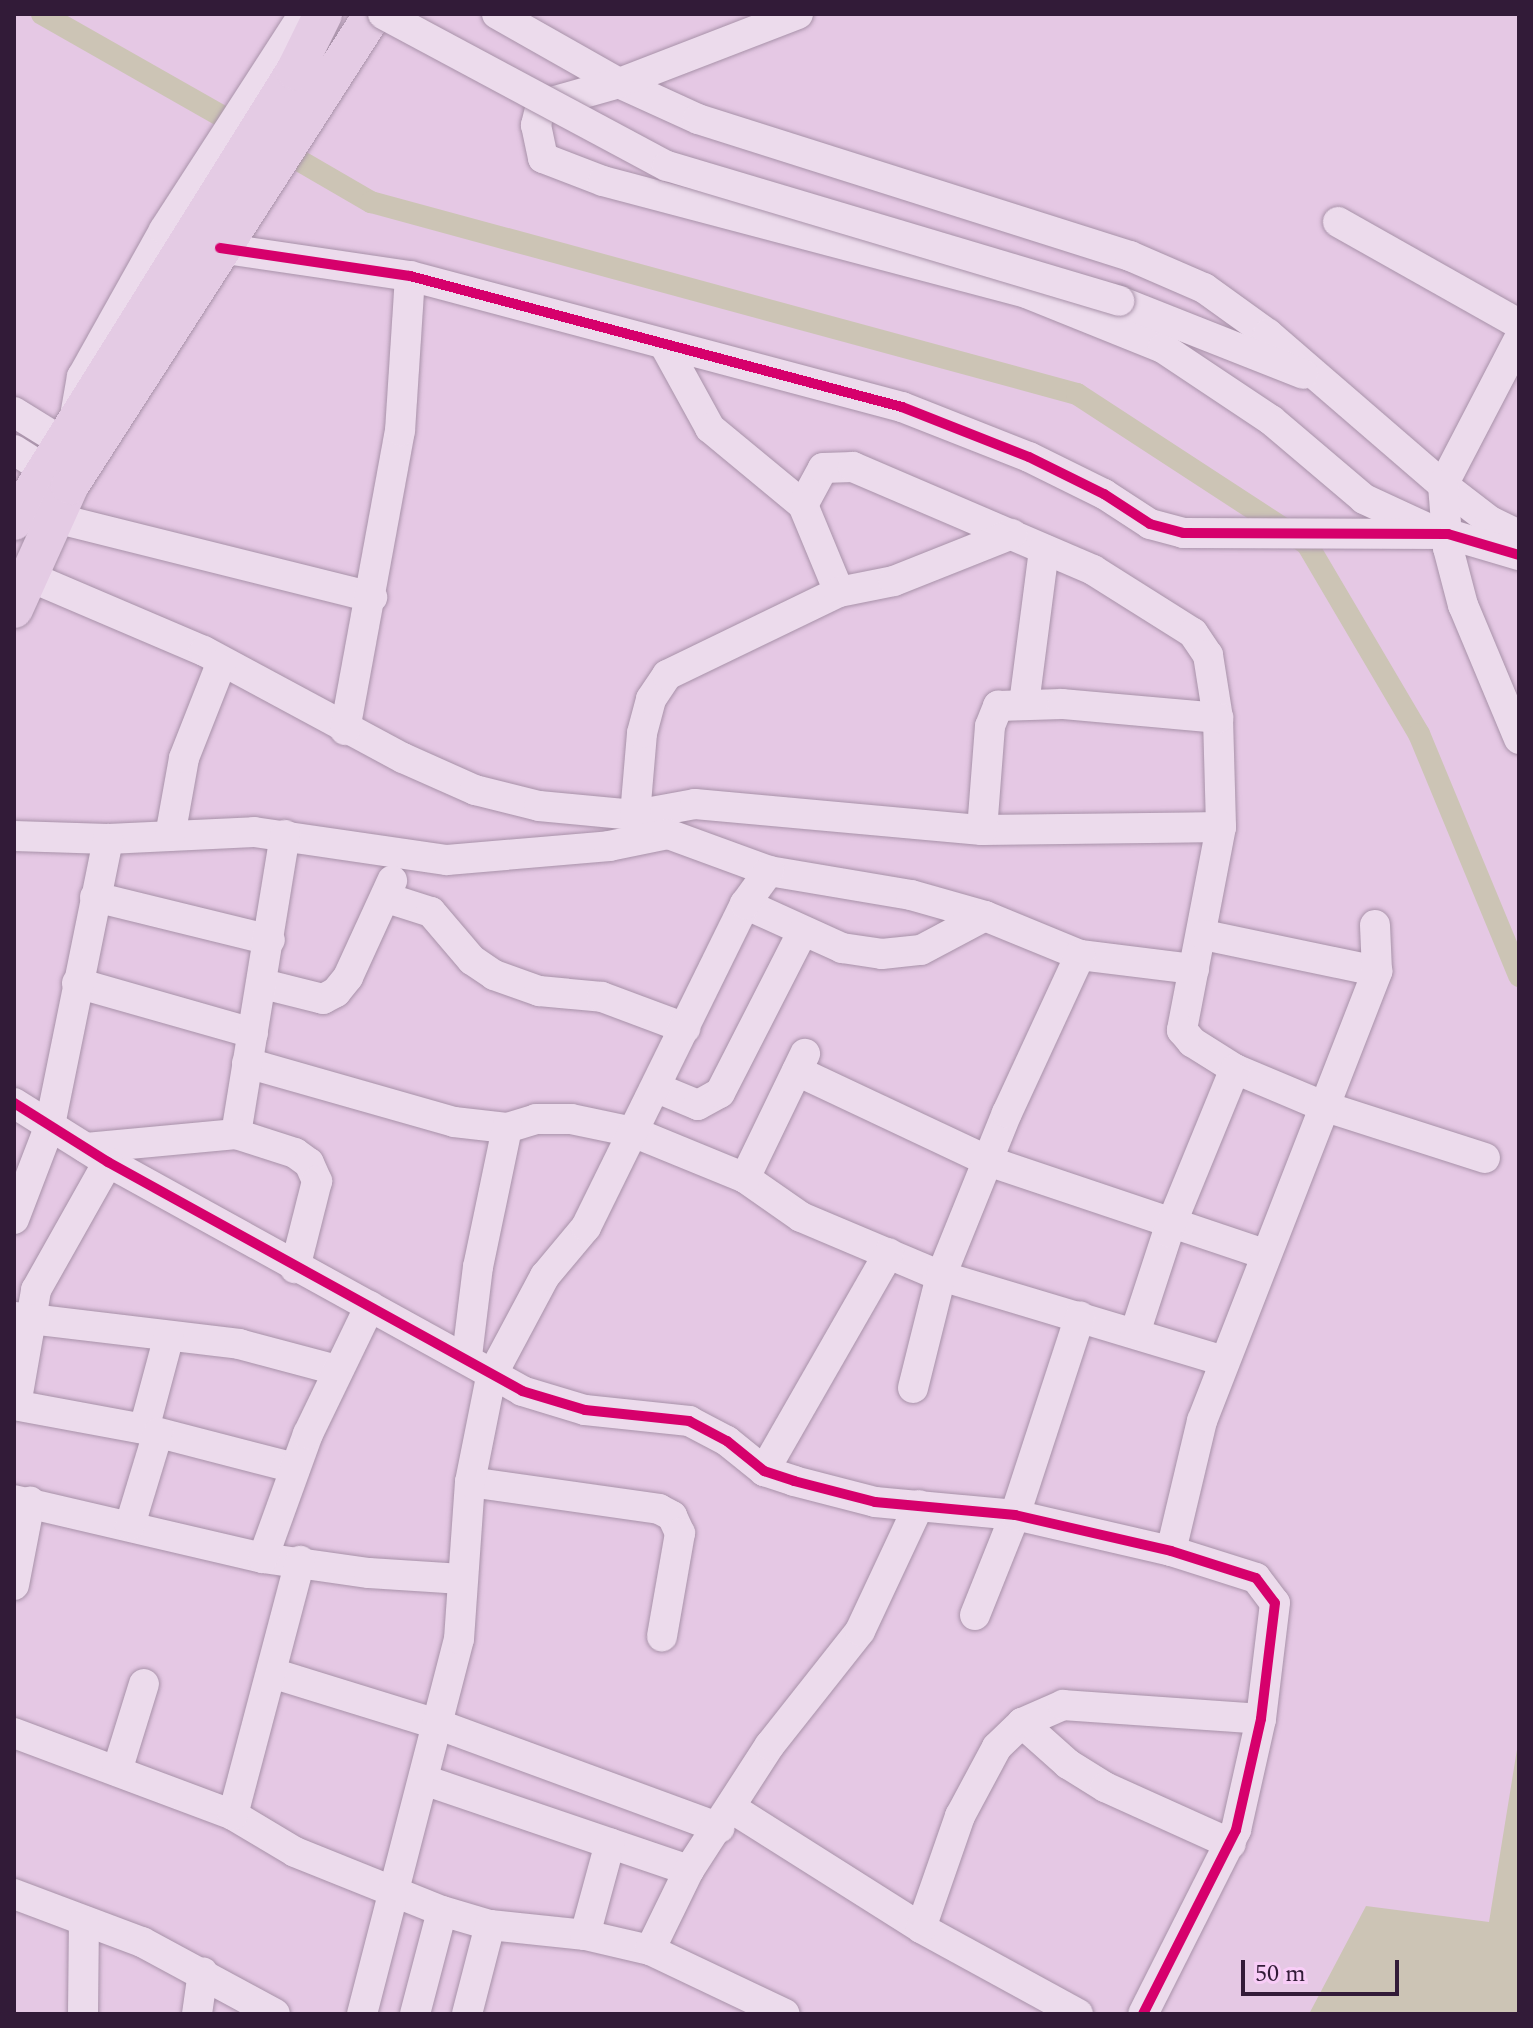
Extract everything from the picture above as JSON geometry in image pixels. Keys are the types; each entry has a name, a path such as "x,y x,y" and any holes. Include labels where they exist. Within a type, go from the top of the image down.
{"main road":[{"path":"310,78 323,14"},
{"path":"14,521 58,463 218,232 310,78 373,14"},
{"path":"21,592 58,463"}],"street":[{"path":"58,463 82,377 164,230 304,14"},
{"path":"383,14 667,166 1119,301 1322,381"},
{"path":"497,14 619,83 698,119 793,152 1130,256 1204,288 1322,381 1443,485 1490,521 1519,535"},
{"path":"798,14 619,83 541,105 536,125 543,158 603,181 1016,289 1163,348 1271,420 1364,499 1405,521 1519,555"},
{"path":"1338,222 1519,324"},
{"path":"218,232 410,276 902,407 1029,457 1104,494 1150,524 1183,533 1448,534"},
{"path":"345,730 372,597 400,431 410,276"},
{"path":"1519,339 1443,485 1448,534 1463,605 1519,739"},
{"path":"665,346 710,428 803,505 839,592"},
{"path":"14,412 58,463 372,597"},
{"path":"803,505 823,468 837,464 1044,549 1140,596 1193,633 1208,655 1218,718 1221,827 1204,935 1182,1030 1192,1042 1235,1069 1323,1106 1485,1158"},
{"path":"635,815 642,733 651,699 667,675 839,592 894,581 1012,534"},
{"path":"1024,704 1044,549"},
{"path":"21,592 159,630 345,730 475,790 539,806 669,820 769,871 911,895 985,916 1080,955 1194,969"},
{"path":"170,836 184,758 221,664"},
{"path":"982,830 993,713 1004,704 1218,718"},
{"path":"14,836 108,839 285,835 399,856 494,857 669,820 695,804 982,830 1075,833 1221,827"},
{"path":"236,1134 285,835"},
{"path":"14,1219 50,1125 108,839"},
{"path":"263,984 323,999 336,992 348,977 387,898 399,856"},
{"path":"362,2014 459,1639 470,1482 491,1377 532,1296 586,1227 745,904 769,871"},
{"path":"95,897 270,940"},
{"path":"387,898 431,912 472,960 494,975 539,991 628,1005 685,1028"},
{"path":"745,904 802,933 869,952 921,950 985,916"},
{"path":"1171,1551 1202,1421 1377,971 1375,925"},
{"path":"657,1088 698,1105 720,1093 802,933"},
{"path":"1204,935 1377,971"},
{"path":"913,1388 941,1276 988,1161 1080,955"},
{"path":"77,983 253,1033"},
{"path":"745,1178 801,1062 988,1161 1171,1225 1265,1254"},
{"path":"247,1063 454,1122 507,1128 536,1119 571,1119 633,1132 745,1178 801,1217 941,1276 1224,1361"},
{"path":"1135,1333 1171,1225 1235,1069"},
{"path":"14,1103 97,1155 295,1268 467,1356 491,1377 585,1410 689,1421 727,1441 764,1471 875,1502 1015,1515 1228,1567 1269,1589 1275,1603 1261,1719 1231,1844 1143,2014"},
{"path":"467,1356 478,1267 507,1128"},
{"path":"97,1155 236,1134 295,1153 309,1163 317,1181 295,1268"},
{"path":"97,1155 21,1318 15,1405 151,1431 295,1468"},
{"path":"764,1471 889,1253"},
{"path":"263,1558 295,1468 337,1370 370,1306"},
{"path":"975,1615 1015,1515 1080,1316"},
{"path":"21,1318 239,1344 337,1370"},
{"path":"130,1525 169,1336"},
{"path":"470,1482 659,1509 672,1516 680,1533 662,1636"},
{"path":"14,1585 22,1501 263,1558 369,1573 462,1579"},
{"path":"650,1950 689,1870 726,1818 770,1745 860,1631 919,1505"},
{"path":"233,1815 300,1561"},
{"path":"272,1673 726,1818 1078,2014"},
{"path":"117,1771 144,1684"},
{"path":"921,1928 960,1816 997,1747 1022,1723 1063,1705 1261,1719"},
{"path":"1022,1723 1068,1764 1105,1787 1231,1844"},
{"path":"14,1733 233,1815 295,1852 442,1911 490,1925 585,1935 650,1950 785,2014"},
{"path":"424,1780 689,1870"},
{"path":"585,1935 610,1843"},
{"path":"14,1894 203,1972 275,2014"},
{"path":"415,2014 442,1911"},
{"path":"83,2014 84,1921"},
{"path":"467,2014 490,1925"},
{"path":"197,2014 203,1972"}],"shaded area":[{"path":"1519,1737 1519,2014 1309,2014 1366,1906 1489,1922"}],"waterway":[{"path":"42,14 246,130"},
{"path":"276,147 371,202 1077,394 1307,544 1419,734 1519,976"}],"cycle path":[{"path":"220,248 410,276 902,407 1029,457 1104,494 1150,524 1183,533 1448,534 1519,555"},
{"path":"14,1103 108,1162 522,1391 585,1410 689,1421 727,1441 764,1471 875,1502 1015,1515 1171,1551 1256,1578 1275,1603 1261,1719 1236,1830 1143,2014"}]}
